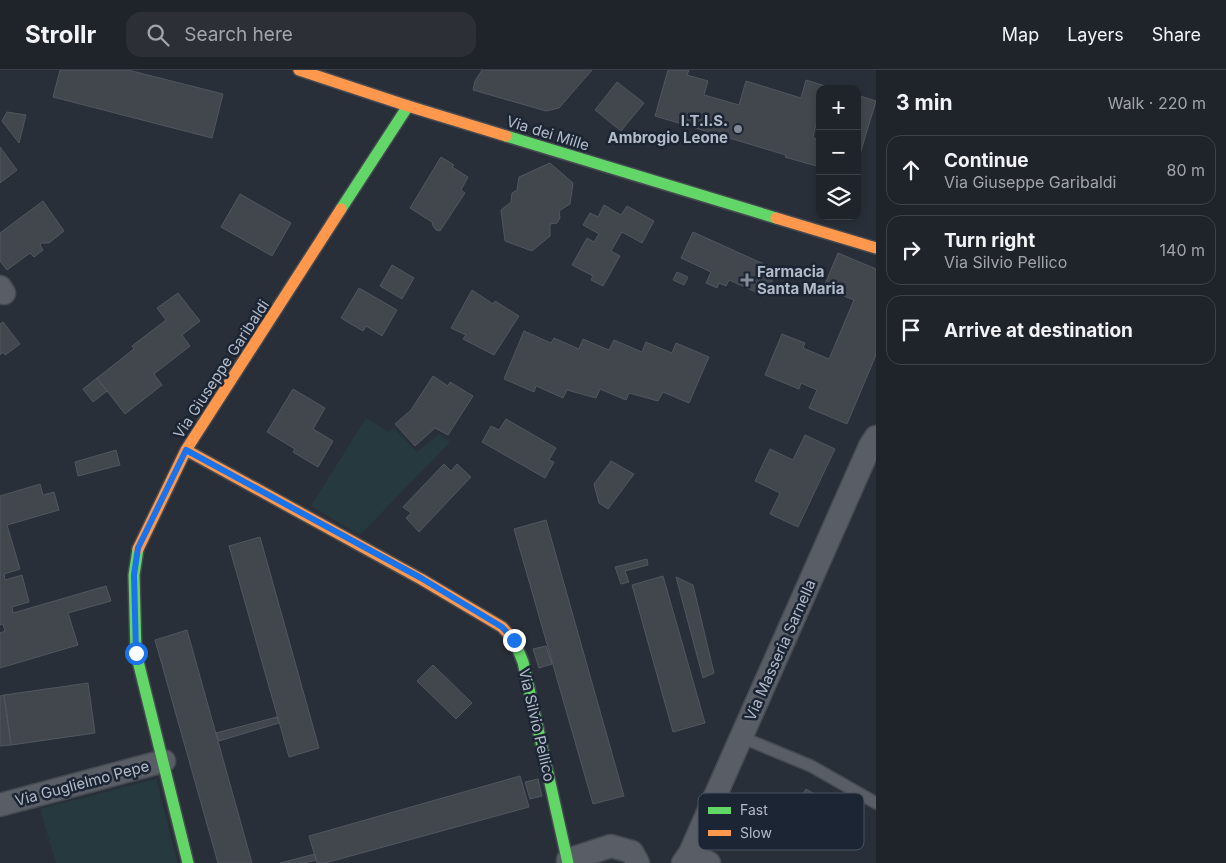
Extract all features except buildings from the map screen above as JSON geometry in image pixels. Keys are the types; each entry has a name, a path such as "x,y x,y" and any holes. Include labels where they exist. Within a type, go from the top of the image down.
{"street":[{"name":"Via dei Mille","path":"299,70 408,106 876,248"},
{"name":"Via Giuseppe Garibaldi","path":"188,863 136,653 134,575 138,548 186,450 408,106"},
{"name":"Via Masseria Sarnella","path":"720,793 741,737 870,446 876,437"},
{"name":"Via Silvio Pellico","path":"186,450 421,578 502,627 514,640 523,662 564,862 611,846 632,852 638,863"},
{"name":"Via Guglielmo Pepe","path":"0,805 164,760"}],"lane":[{"path":"741,737 811,766 858,793"},
{"path":"864,796 876,803"}],"green space":[{"path":"366,418 389,432 393,428 417,452 439,434 450,442 360,535 311,506"},
{"path":"156,779 177,863 56,863 40,809"}],"traffic: fast":[{"path":"341,209 408,106"},
{"path":"506,136 776,218"},
{"path":"138,549 134,575 136,653 188,863"},
{"path":"514,640 523,662 568,863"}],"traffic: slow":[{"path":"299,70 506,136"},
{"path":"138,549 186,450 341,209"},
{"path":"776,218 876,248"},
{"path":"186,450 421,579 502,627 514,640"}],"place":[{"name":"I.T.I.S. Ambrogio Leone","path":"738,129"},
{"name":"Farmacia Santa Maria","path":"747,280"}],"route":[{"path":"136,653 134,575 138,548 186,450 421,578 502,627 514,640"}]}
